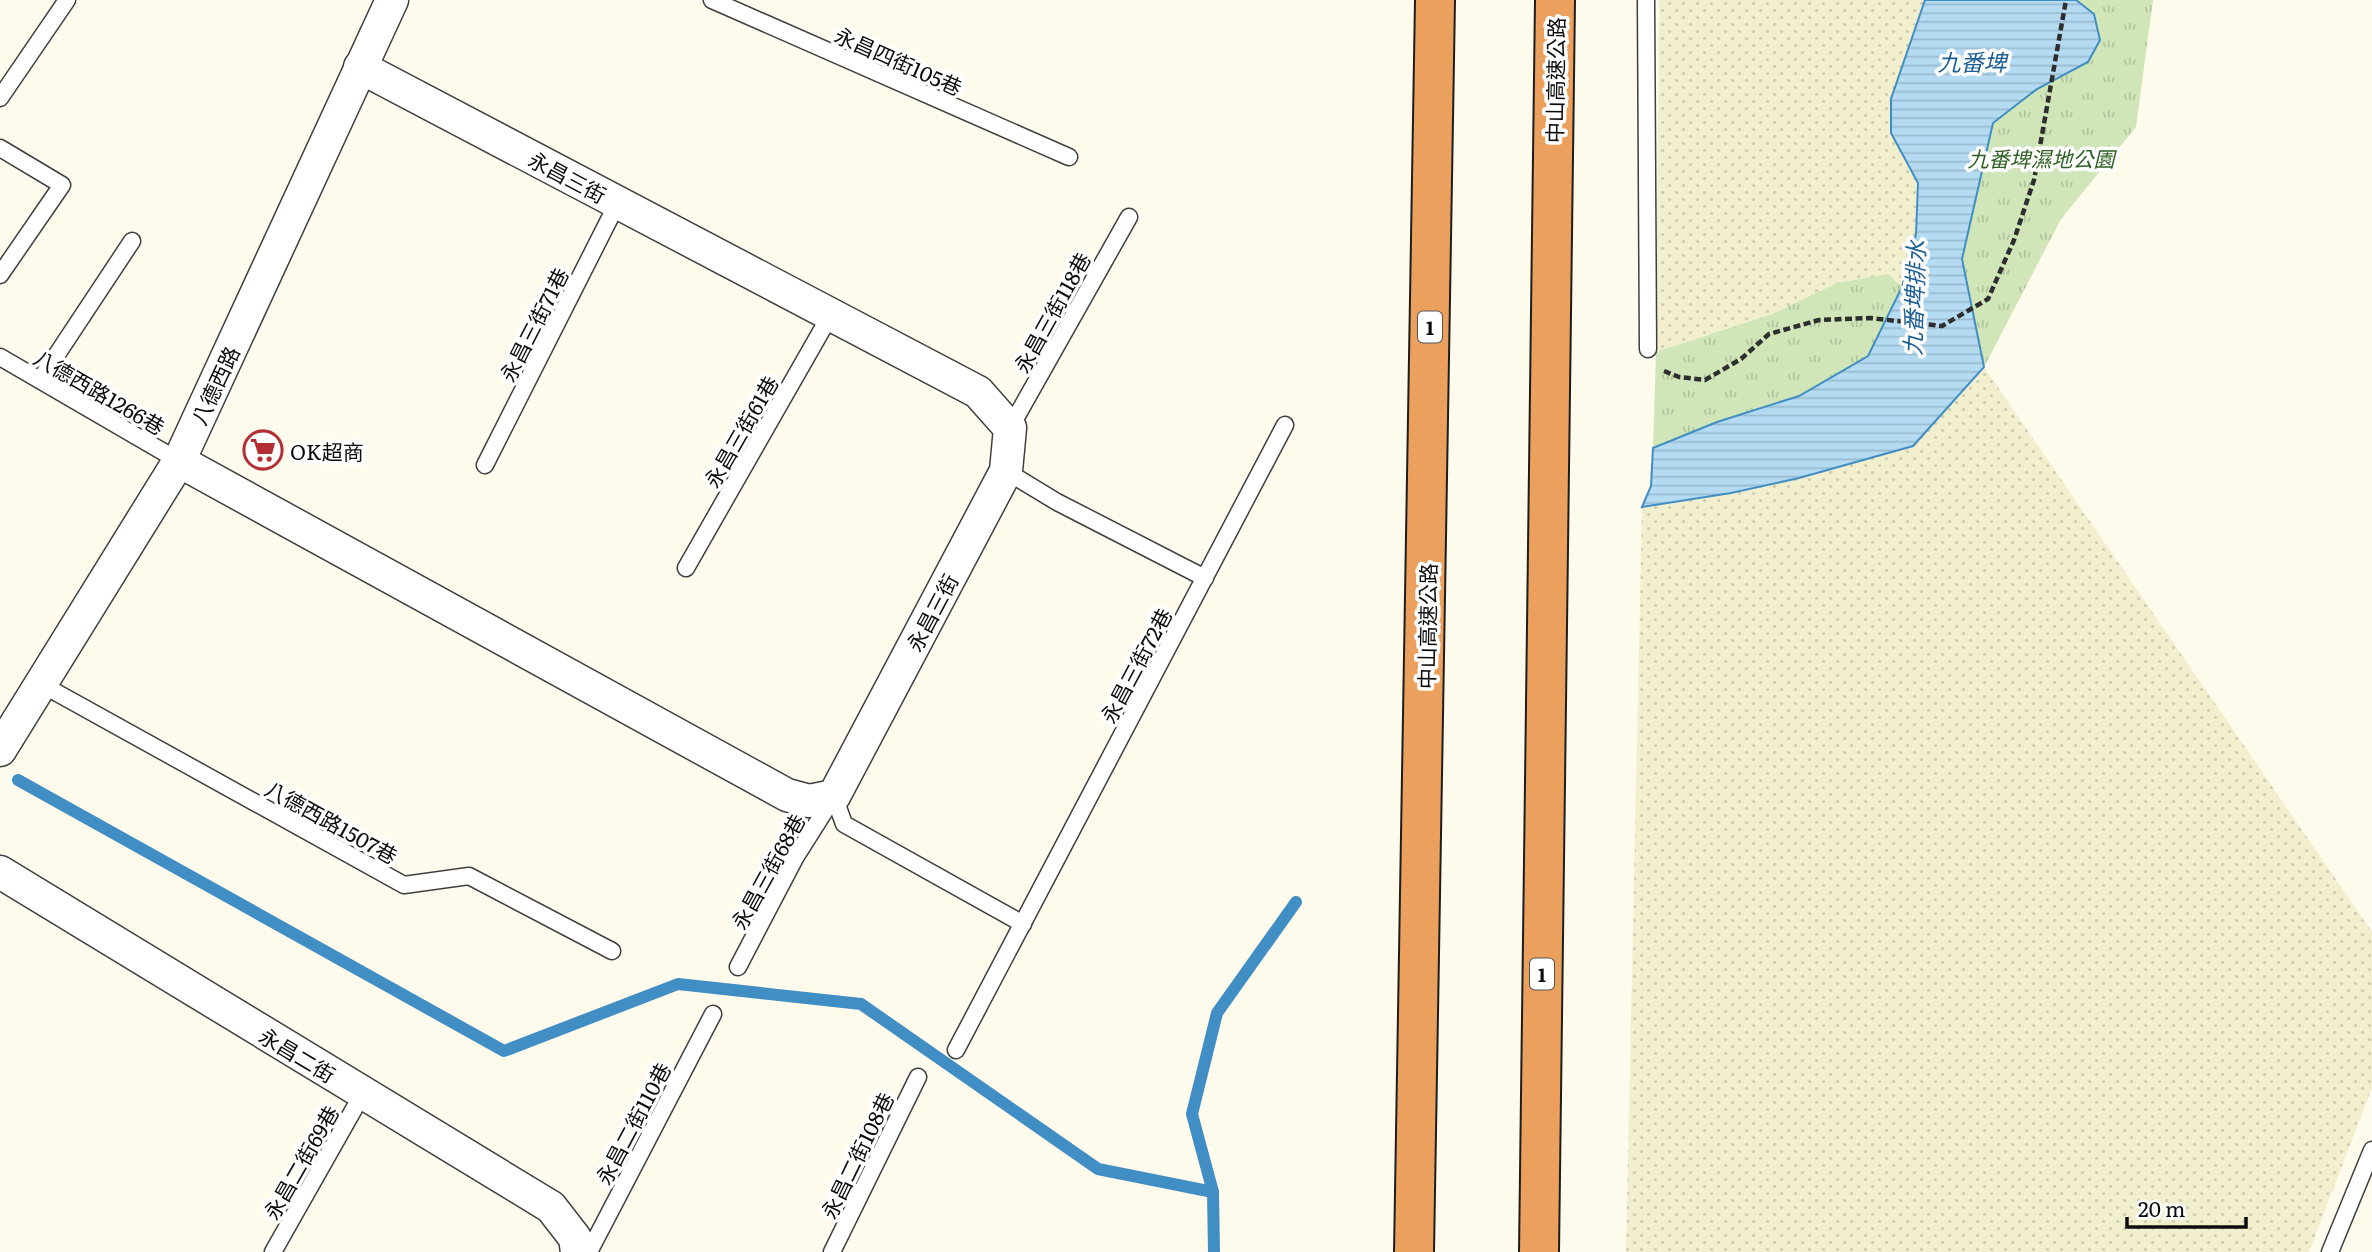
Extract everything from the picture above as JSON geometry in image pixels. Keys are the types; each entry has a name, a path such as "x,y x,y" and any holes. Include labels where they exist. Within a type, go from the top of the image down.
{"highway":[{"name":"中山高速公路","path":"1414,1252 1435,0"},
{"name":"中山高速公路","path":"1539,1252 1555,0"}],"street":[{"name":"八德西路","path":"0,750 180,461 392,0"},
{"name":"永昌三街","path":"360,67 978,392 1010,428 1006,471 834,796"},
{"path":"180,461 787,795 809,801 834,796"},
{"name":"永昌二街","path":"0,873 551,1207 575,1238 577,1252"}],"lane":[{"path":"0,98 67,0"},
{"name":"永昌四街105巷","path":"712,0 1069,158"},
{"path":"1647,0 1648,349"},
{"path":"0,148 62,186 0,275"},
{"name":"永昌三街71巷","path":"485,464 618,202"},
{"name":"永昌三街118巷","path":"1010,428 1129,217"},
{"path":"40,380 132,241"},
{"name":"永昌三街61巷","path":"686,568 831,314"},
{"name":"八德西路1266巷","path":"0,357 180,461"},
{"name":"永昌三街72巷","path":"956,1050 1285,425"},
{"path":"1006,471 1057,502 1205,578"},
{"name":"八德西路1507巷","path":"41,684 404,885 469,876 612,951"},
{"path":"834,796 844,824 1023,924"},
{"name":"永昌三街68巷","path":"738,968 795,858 834,796"},
{"name":"永昌二街110巷","path":"589,1252 713,1014"},
{"name":"永昌二街108巷","path":"832,1252 918,1077"},
{"name":"永昌二街69巷","path":"273,1252 363,1093"},
{"path":"2330,1252 2372,1150"}],"path":[{"path":"1648,349 1661,370 1679,377 1705,380 1741,359 1769,334 1819,320 1870,318 1942,326 1988,299 2014,240 2034,180 2066,0"}],"shaded area":[{"path":"1659,0 1925,0 1891,133 1918,183 1916,234 1902,287 1888,274 1837,283 1772,314 1656,352"},
{"path":"1984,367 2372,932 2372,1088 2309,1252 1626,1252 1642,507 1731,493 1799,478 1913,446"}],"green space":[{"name":"九番埤濕地公園","path":"2076,0 2153,0 2136,127 2061,219 1984,367 1962,259 1993,123 2037,89 2088,62 2094,14"},
{"path":"1888,274 1902,287 1868,356 1799,396 1717,422 1653,448 1656,352 1772,314 1837,283"}],"water":[{"name":"九番埤","path":"1925,0 2076,0 2094,14 2100,40 2088,62 2037,89 1993,123 1962,259 1984,367 1913,446 1799,478 1731,493 1642,507 1651,486 1653,448 1717,422 1799,396 1868,356 1902,287 1916,234 1918,183 1891,133 1891,99"}],"waterway":[{"path":"18,780 504,1051 678,984 861,1004 1098,1169 1213,1192"},
{"name":"九番埤排水","path":"1214,1252 1213,1192 1192,1114 1217,1013 1296,902"}],"place":[{"name":"OK超商","path":"263,450"}]}
